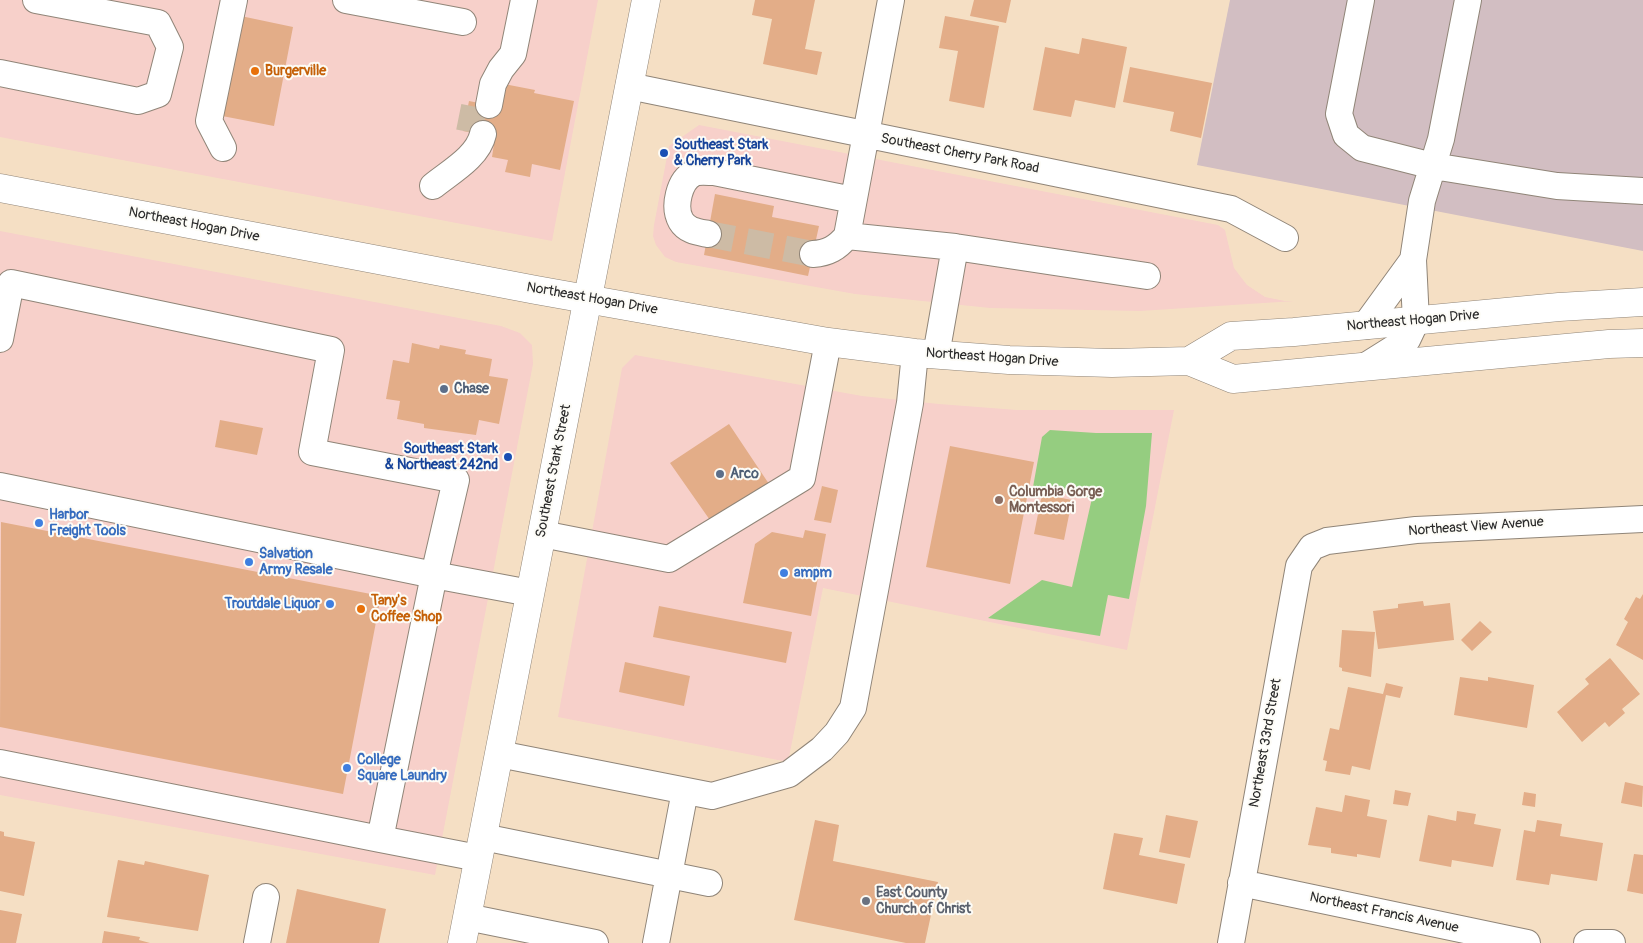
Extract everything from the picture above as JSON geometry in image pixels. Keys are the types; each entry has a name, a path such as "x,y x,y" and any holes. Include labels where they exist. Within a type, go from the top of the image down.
{"main road":[{"name":"Southeast Stark Street","path":"464,930 646,0"},
{"name":"Northeast Hogan Drive","path":"0,188 588,299 828,342 926,354 1054,362 1189,360 1233,379 1609,344 1643,343"},
{"name":"Northeast Hogan Drive","path":"1189,360 1232,336 1365,326 1560,307 1643,302"}],"street":[{"path":"0,73 138,100 158,94 170,47 158,23 36,0"},
{"path":"223,148 209,121 234,0"},
{"path":"346,0 463,22"},
{"path":"486,97 501,69 513,54 524,0"},
{"path":"813,254 824,253 838,246 847,236 891,0"},
{"path":"1361,0 1339,114 1346,135 1362,148 1433,166 1557,186 1643,191"},
{"path":"1364,367 1407,340 1416,321 1413,260 1422,201 1449,101 1468,0"},
{"name":"Southeast Cherry Park Road","path":"629,86 1231,208 1285,238"},
{"path":"432,186 469,157 467,141 476,133"},
{"path":"708,234 691,230 681,222 677,208 682,183 695,173 714,172 853,200"},
{"path":"847,236 955,247 1147,276"},
{"path":"499,754 712,796 789,774 822,749 837,733 853,708 910,403 926,354 955,247"},
{"path":"1365,326 1413,260"},
{"path":"0,339 11,283 331,350 312,452 456,480 434,575 380,839"},
{"path":"542,534 669,559 802,478 828,342"},
{"path":"0,486 530,593"},
{"name":"Northeast View Avenue","path":"1312,547 1327,541 1416,530 1643,519"},
{"name":"Northeast 33rd Street","path":"1231,943 1299,566 1312,547"},
{"path":"0,763 380,839 480,848 668,875 709,883"},
{"path":"656,943 685,791"},
{"name":"Northeast Francis Avenue","path":"1241,883 1527,943"},
{"path":"257,943 266,897"},
{"path":"464,930 595,943"},
{"path":"1587,943 1612,943"}],"shaded area":[{"path":"0,0 598,0 552,241 0,137"},
{"path":"1230,0 1643,0 1643,251 1197,165"},
{"path":"699,125 1218,225 1225,230 1234,268 1247,285 1265,297 1295,301 1140,311 990,308 855,294 676,262 665,257 656,245 653,236 654,225 669,146"},
{"path":"0,231 501,326 520,333 532,345 533,364 435,875 0,795"},
{"path":"635,355 862,396 939,404 1017,410 1174,410 1127,650 823,588 788,762 558,717 622,368"}],"green space":[{"path":"1050,430 1096,433 1152,433 1146,506 1129,599 1108,595 1100,636 988,618 1042,580 1072,587 1092,498 1033,487 1042,437"}],"building":[{"path":"755,0 815,0 805,49 822,52 817,75 763,64 772,19 752,15"},
{"path":"974,0 1011,0 1006,23 970,16"},
{"name":"Burgerville","path":"236,15 293,27 274,126 217,115"},
{"path":"945,16 999,26 984,108 949,101 958,51 939,48"},
{"path":"1082,38 1127,47 1115,108 1075,100 1071,117 1033,110 1045,47 1079,54"},
{"path":"1130,67 1212,83 1201,138 1170,131 1174,112 1123,102"},
{"path":"504,84 535,90 534,93 574,101 560,170 532,164 530,177 505,172 508,160 492,157 495,137 463,131 469,101 499,107"},
{"path":"715,194 774,206 772,217 819,226 808,276 704,255"},
{"path":"412,343 439,349 440,345 466,350 465,354 492,359 489,376 508,379 499,424 479,420 476,435 424,428 424,424 397,419 400,401 386,399 393,360 409,363"},
{"path":"220,420 263,428 257,455 215,447"},
{"name":"Arco","path":"729,424 769,484 712,523 670,463"},
{"path":"950,446 1034,462 1010,584 926,567"},
{"path":"822,486 838,490 831,523 814,520"},
{"path":"1042,494 1072,500 1064,540 1034,534"},
{"path":"1,522 381,596 343,794 0,727"},
{"name":"ampm","path":"805,530 826,534 811,616 743,603 755,544 772,532 803,538"},
{"path":"1643,594 1643,660 1616,645 1628,622 1624,619 1636,597 1640,599"},
{"path":"1423,601 1424,606 1450,603 1454,640 1378,649 1373,611 1398,608 1398,604"},
{"path":"659,606 792,632 786,663 653,637"},
{"path":"1480,621 1492,632 1472,651 1461,640"},
{"path":"1342,630 1375,632 1371,677 1342,671 1342,668 1339,667"},
{"path":"1610,658 1640,694 1622,709 1625,713 1609,727 1605,722 1582,742 1557,712 1589,684 1585,679"},
{"path":"625,662 690,676 684,706 619,692"},
{"path":"1460,677 1488,681 1488,677 1534,685 1527,728 1454,715"},
{"path":"1386,683 1403,687 1400,698 1386,695 1370,770 1352,766 1350,775 1325,771 1327,761 1323,760 1330,728 1339,730 1348,687 1383,694"},
{"path":"1625,782 1643,786 1642,807 1621,803"},
{"path":"1395,790 1411,793 1408,806 1393,804"},
{"path":"1524,792 1536,794 1535,807 1522,805"},
{"path":"1345,795 1370,800 1367,816 1387,820 1380,858 1357,854 1357,857 1331,853 1331,848 1308,845 1316,807 1342,812"},
{"path":"1457,811 1476,814 1474,824 1501,829 1493,867 1452,860 1451,867 1419,861 1428,815 1456,821"},
{"path":"1166,815 1198,821 1190,858 1159,852"},
{"name":"East County Church of Christ","path":"815,820 839,825 833,861 938,882 925,943 906,943 794,920"},
{"path":"1537,820 1562,824 1560,836 1603,843 1597,881 1551,874 1549,885 1516,880 1524,830 1535,832"},
{"path":"0,831 4,832 4,836 35,842 24,896 0,891"},
{"path":"1114,833 1143,838 1139,855 1185,864 1177,904 1103,889"},
{"path":"1634,854 1643,855 1643,894 1627,891"},
{"path":"118,860 144,865 145,861 209,875 198,931 107,917"},
{"path":"297,889 386,909 379,943 286,943"},
{"path":"0,910 22,914 16,943 0,943"},
{"path":"104,931 140,937 139,940 150,943 102,943"}],"tunnel":[{"path":"469,132 475,102"},
{"path":"708,234 813,254"}],"place":[{"name":"Burgerville","path":"255,71"},
{"name":"Southeast Stark & Cherry Park","path":"664,153"},
{"name":"Chase","path":"444,389"},
{"name":"Southeast Stark & Northeast 242nd","path":"508,457"},
{"name":"Arco","path":"720,474"},
{"name":"Columbia Gorge Montessori","path":"999,500"},
{"name":"Harbor Freight Tools","path":"39,523"},
{"name":"Salvation Army Resale","path":"249,562"},
{"name":"ampm","path":"784,573"},
{"name":"Troutdale Liquor","path":"330,604"},
{"name":"Tany's Coffee Shop","path":"361,609"},
{"name":"College Square Laundry","path":"347,768"},
{"name":"East County Church of Christ","path":"866,901"}]}
